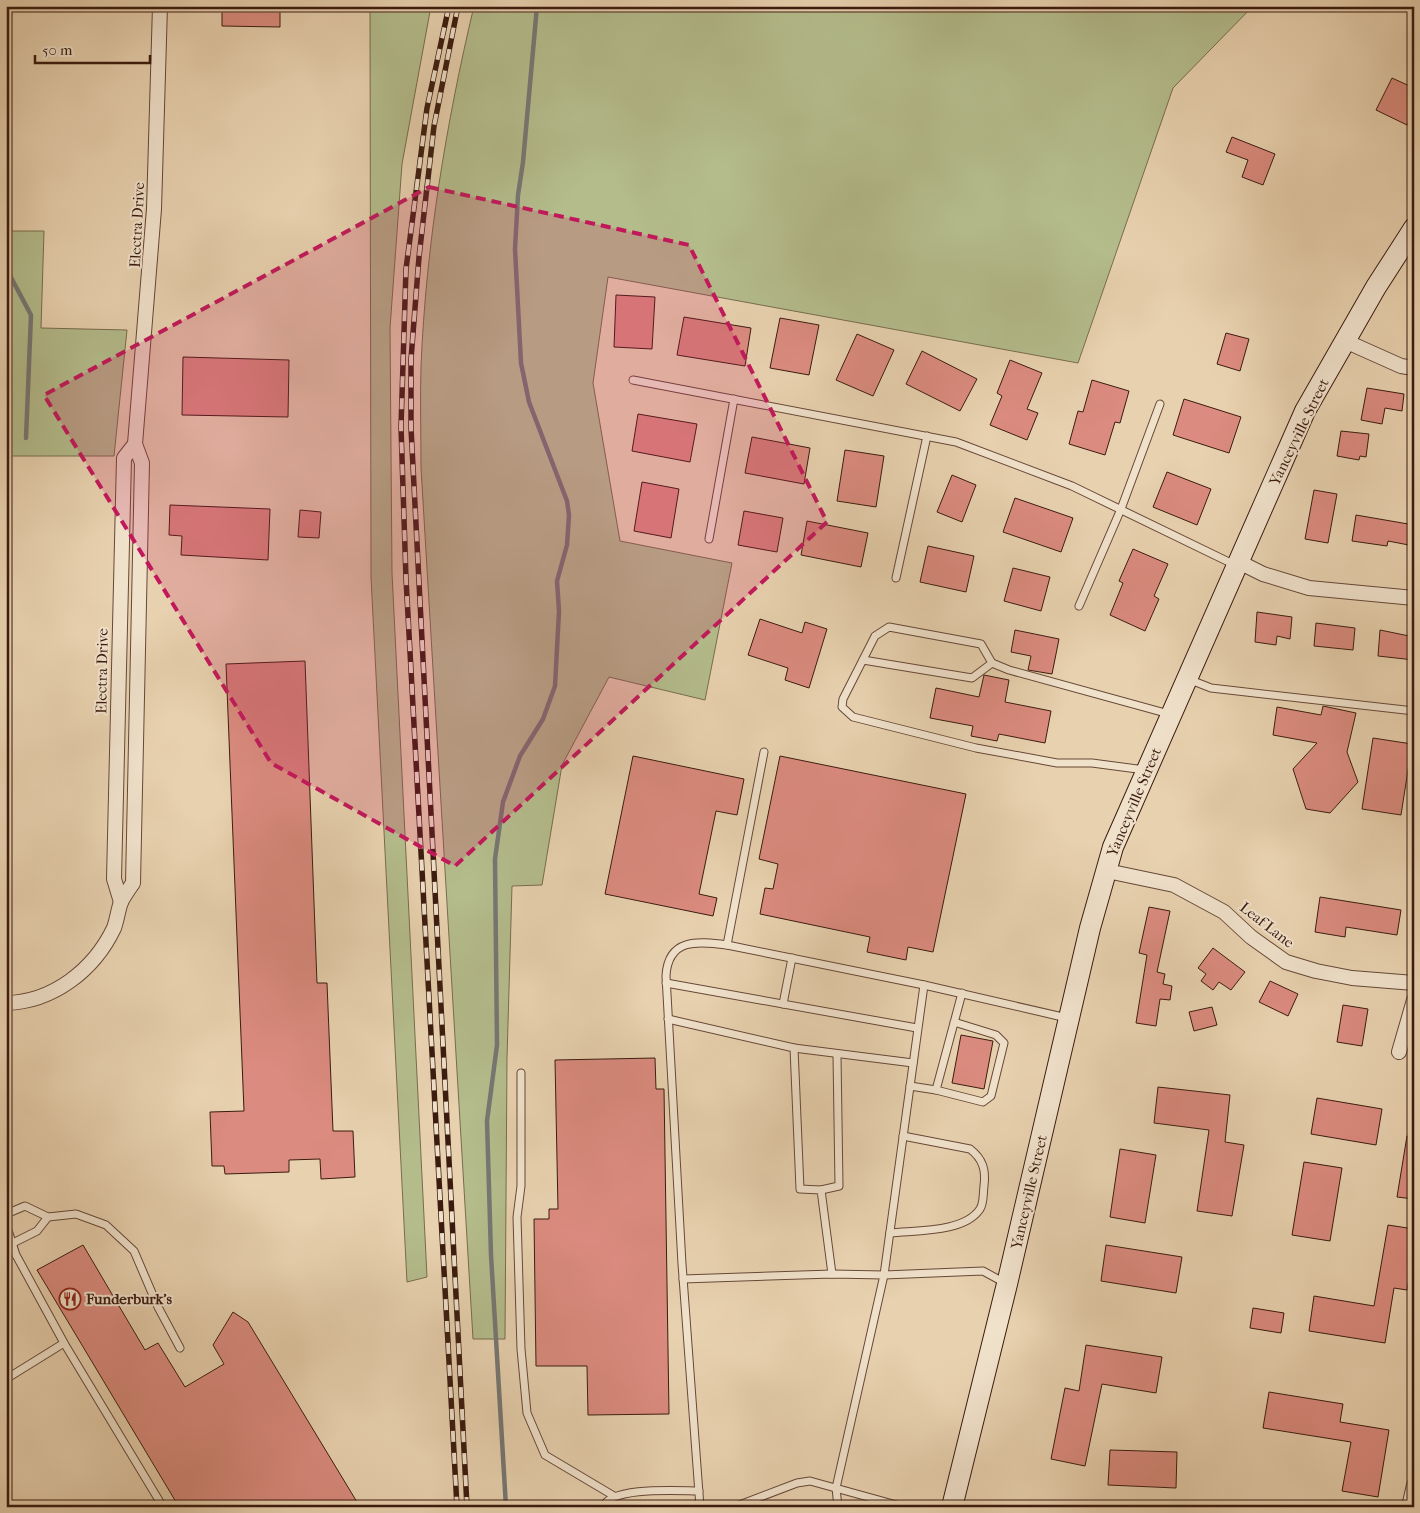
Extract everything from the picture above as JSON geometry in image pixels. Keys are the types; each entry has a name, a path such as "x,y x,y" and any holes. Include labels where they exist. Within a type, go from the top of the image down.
{"main road":[{"name":"Yanceyville Street","path":"952,1507 1007,1284 1090,928 1113,847 1305,411 1376,287 1414,228"}],"street":[{"name":"Electra Drive","path":"6,1003 37,999 66,984 81,972 104,945 114,927 121,902 134,883 142,463 135,444 154,209 160,6"},
{"path":"1345,341 1401,366 1414,368"},
{"name":"Electra Drive","path":"121,902 114,879 124,458 135,444"},
{"path":"1239,564 1263,574 1309,588 1414,598"},
{"name":"Leaf Lane","path":"1107,870 1174,885 1224,912 1251,937 1286,962 1316,972 1414,983"},
{"path":"1399,1052 1414,1000"},
{"path":"1409,1507 1414,1484"}],"lane":[{"path":"633,380 927,436 965,445 1072,486 1239,564"},
{"path":"709,539 734,399"},
{"path":"1079,606 1121,509 1160,404"},
{"path":"896,578 927,436"},
{"path":"120,612 140,612"},
{"path":"1147,771 1092,762 1057,763 976,748 853,717 842,708 842,700 875,636 889,628 981,644 992,663 1018,673 1172,714"},
{"path":"863,660 972,678 992,663"},
{"path":"1188,679 1211,688 1414,711"},
{"path":"728,946 764,752"},
{"path":"700,1507 683,1279 666,982 667,961 674,951 687,944 706,942 924,985 1069,1018"},
{"path":"783,1004 792,958"},
{"path":"666,982 917,1028"},
{"path":"838,1507 836,1488 884,1275 924,985"},
{"path":"936,1090 962,993"},
{"path":"668,1019 794,1048 837,1055 913,1063"},
{"path":"910,1086 936,1090 982,1102 991,1096 1004,1043 996,1035 954,1022"},
{"path":"794,1048 800,1189 822,1190 839,1186 837,1055"},
{"path":"521,1073 521,1186 517,1217 521,1349 527,1413 544,1456 614,1496"},
{"path":"890,1233 952,1227 969,1222 982,1208 986,1172 978,1155 970,1149 903,1136"},
{"path":"822,1190 832,1274"},
{"path":"6,1214 25,1206 48,1217 76,1214 106,1225 134,1250 158,1308 180,1348"},
{"path":"13,1243 36,1231 48,1217"},
{"path":"7,1227 16,1255 64,1343 164,1507"},
{"path":"683,1279 832,1274 884,1275 983,1270 1007,1284"},
{"path":"6,1379 64,1343"},
{"path":"734,1507 797,1483 810,1481 882,1504 904,1507"},
{"path":"603,1507 614,1496 631,1492 699,1491"}],"highlighted area":[{"path":"429,187 689,245 827,522 455,866 271,763 44,395"}],"green space":[{"path":"6,6 12,6 6,214"},
{"path":"370,6 431,6 402,164 390,328 392,573 427,1277 407,1282 371,577"},
{"path":"474,6 1253,6 1173,88 1078,363 608,277 593,383 620,541 732,563 705,700 609,677 562,765 542,885 512,886 507,1058 505,1339 473,1339 421,468 421,366 427,275 446,140"},
{"path":"6,231 44,231 41,328 127,330 114,456 6,456"}],"building":[{"path":"222,6 280,6 280,27 222,26"},
{"path":"1392,78 1414,88 1414,112 1407,125 1376,110"},
{"path":"1232,137 1275,154 1263,185 1242,177 1248,160 1226,152"},
{"path":"616,295 655,297 652,349 614,347"},
{"path":"684,317 751,328 745,366 677,355"},
{"path":"780,318 819,325 809,375 770,368"},
{"path":"1226,333 1249,339 1240,371 1217,364"},
{"path":"857,334 894,350 873,396 836,380"},
{"path":"922,351 977,379 960,411 906,384"},
{"path":"183,357 289,360 288,417 182,415"},
{"path":"1010,360 1042,373 1027,409 1038,413 1027,440 990,425 1002,396 997,393"},
{"path":"1092,380 1129,391 1120,423 1115,422 1105,455 1069,444 1078,411 1083,412"},
{"path":"1367,388 1404,394 1402,411 1385,408 1382,424 1361,420"},
{"path":"1184,399 1241,417 1229,453 1173,435"},
{"path":"638,414 697,424 690,462 632,451"},
{"path":"1341,431 1369,434 1366,457 1360,456 1359,460 1337,456"},
{"path":"752,437 810,448 804,484 745,473"},
{"path":"845,450 884,456 876,507 837,501"},
{"path":"1167,472 1211,489 1197,525 1153,507"},
{"path":"952,475 976,485 962,522 937,512"},
{"path":"642,482 679,489 671,538 634,531"},
{"path":"1314,490 1337,494 1328,543 1305,539"},
{"path":"1015,498 1073,518 1061,552 1003,532"},
{"path":"170,505 270,509 268,560 181,555 182,536 169,535"},
{"path":"300,510 321,512 319,538 298,537"},
{"path":"744,511 783,518 777,552 738,545"},
{"path":"1356,515 1414,525 1414,546 1388,541 1387,546 1352,541"},
{"path":"807,521 868,533 861,567 801,555"},
{"path":"928,546 974,556 966,592 920,582"},
{"path":"1133,549 1168,564 1154,596 1159,599 1145,631 1110,615 1123,583 1119,581"},
{"path":"1013,568 1050,577 1041,611 1004,601"},
{"path":"1257,612 1292,617 1290,639 1277,636 1276,645 1255,642"},
{"path":"760,619 802,633 805,622 827,629 809,688 785,680 788,668 748,655"},
{"path":"1316,623 1355,628 1353,650 1314,646"},
{"path":"1015,630 1059,639 1052,674 1028,670 1031,656 1011,652"},
{"path":"1380,630 1414,637 1414,660 1378,656"},
{"path":"305,661 317,983 327,983 333,1131 353,1131 355,1177 321,1179 320,1159 289,1160 289,1172 225,1174 224,1166 212,1166 210,1112 244,1111 226,664"},
{"path":"984,675 1009,680 1005,702 1051,711 1045,743 999,734 997,741 971,736 973,726 930,718 936,688 979,697"},
{"path":"1323,706 1356,713 1347,752 1358,782 1330,813 1306,809 1293,769 1317,743 1273,735 1277,707 1321,715"},
{"path":"1373,738 1412,744 1401,815 1362,809"},
{"path":"633,756 744,779 737,815 716,811 699,894 717,898 713,916 605,894"},
{"path":"780,756 966,794 933,952 908,947 906,960 867,952 870,937 760,914 765,888 773,889 778,864 759,859"},
{"path":"1320,897 1401,910 1397,935 1346,927 1345,937 1315,932"},
{"path":"1149,907 1170,911 1157,972 1165,974 1163,984 1172,986 1170,1000 1160,999 1156,1026 1136,1023 1147,955 1139,953"},
{"path":"1213,948 1245,972 1231,990 1219,982 1213,990 1201,981 1206,974 1198,968"},
{"path":"1270,981 1298,994 1288,1016 1259,1002"},
{"path":"1343,1005 1368,1009 1362,1046 1337,1042"},
{"path":"1212,1007 1217,1025 1194,1031 1189,1012"},
{"path":"961,1035 993,1041 984,1089 952,1083"},
{"path":"655,1058 656,1089 664,1089 669,1414 588,1415 587,1366 536,1366 534,1219 549,1219 549,1209 558,1209 555,1060"},
{"path":"1158,1087 1230,1095 1225,1142 1244,1145 1232,1216 1197,1211 1209,1130 1154,1123"},
{"path":"1317,1098 1382,1109 1376,1145 1311,1134"},
{"path":"1407,1136 1414,1137 1414,1199 1397,1197"},
{"path":"1120,1149 1156,1155 1145,1223 1110,1217"},
{"path":"1304,1162 1342,1168 1330,1241 1292,1235"},
{"path":"1388,1225 1414,1229 1414,1249 1407,1290 1394,1288 1385,1343 1309,1331 1314,1296 1374,1306"},
{"path":"83,1245 145,1350 158,1343 185,1387 224,1364 213,1345 233,1312 248,1322 360,1507 179,1507 37,1270"},
{"path":"1106,1245 1182,1257 1176,1293 1101,1281"},
{"path":"1253,1308 1284,1313 1281,1333 1250,1328"},
{"path":"1086,1345 1162,1357 1156,1393 1102,1384 1085,1466 1051,1459 1065,1388 1079,1391"},
{"path":"1269,1392 1343,1404 1340,1422 1389,1430 1378,1497 1342,1491 1351,1442 1263,1428"},
{"path":"1110,1450 1177,1452 1176,1488 1108,1485"}],"waterway":[{"path":"506,1507 491,1255 487,1121 497,1045 495,859 503,802 520,756 543,719 555,686 559,611 557,581 567,545 569,515 567,501 529,402 521,363 515,249 518,195 523,162 537,6"},
{"path":"6,268 31,315 26,438"}],"railway":[{"path":"449,6 427,108 406,269 401,427 406,579 457,1507"},
{"path":"458,6 434,126 419,257 411,359 411,428 467,1507"}],"place":[{"name":"Funderburk's","path":"70,1299"}]}
